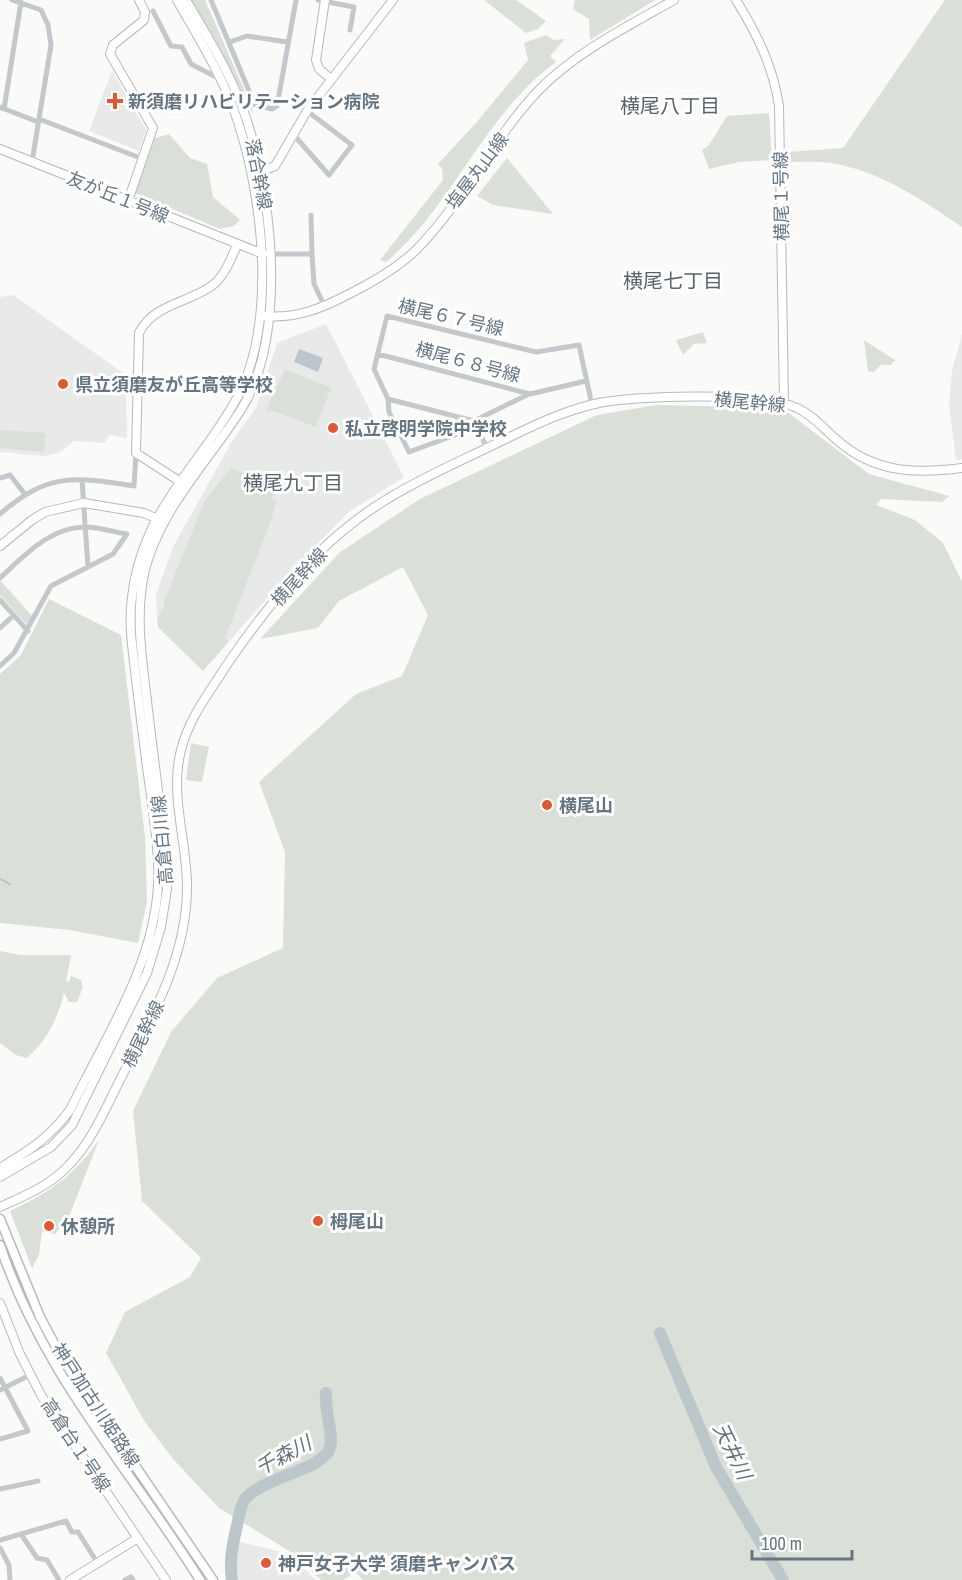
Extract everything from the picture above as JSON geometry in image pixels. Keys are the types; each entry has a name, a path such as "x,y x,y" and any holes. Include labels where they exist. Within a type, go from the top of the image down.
{"main road":[{"name":"神戸加古川姫路線","path":"0,1219 40,1317 63,1360 213,1580"},
{"name":"神戸加古川姫路線","path":"0,1245 27,1314 58,1373 200,1580"}],"street":[{"path":"12,0 41,10 51,40 32,162"},
{"path":"128,201 153,129 110,54 113,45 144,20 145,12 139,0"},
{"name":"落合幹線","path":"177,0 222,80 238,121 255,174 261,254"},
{"name":"落合幹線","path":"186,0 242,105 270,254"},
{"path":"212,0 255,105 272,109 277,106 296,0"},
{"path":"331,79 319,69 316,60 323,0 343,2 354,7 350,30"},
{"path":"255,174 275,166 307,111 393,0"},
{"name":"塩屋丸山線","path":"259,315 295,316 326,307 382,276 416,249 533,97 556,74 674,0"},
{"name":"横尾１号線","path":"736,0 761,41 771,68 779,106 784,402"},
{"path":"21,2 2,108 143,159"},
{"path":"153,11 171,46 182,47 191,64 222,80"},
{"path":"230,42 247,36 287,42"},
{"path":"292,134 329,175 352,145 307,111"},
{"name":"友が丘１号線","path":"0,149 237,245"},
{"path":"311,215 314,284 326,307"},
{"path":"0,514 24,493 46,483 99,480 134,486 139,333 142,325 155,314 213,285 225,271 237,245 261,254 312,254"},
{"path":"156,517 238,397 250,366 259,315 261,254"},
{"path":"0,546 32,519 45,512 84,503 156,517 164,522 252,390 264,352 270,254"},
{"name":"横尾６７号線","path":"458,417 455,435 409,452 389,412 388,399 374,369 387,316 536,352 579,345 592,405"},
{"name":"横尾６８号線","path":"378,354 530,394 586,381"},
{"path":"388,399 474,421 530,394"},
{"name":"横尾幹線","path":"0,1207 59,1174 82,1151 113,1094 171,972 181,939 187,886 177,771 186,734 202,702 260,620 303,569 349,526 409,486 554,417 592,405 642,398 754,399 784,402 807,413 854,453 882,466 921,473 962,468"},
{"path":"474,421 487,448"},
{"path":"136,453 180,481"},
{"path":"0,478 10,475 24,493"},
{"path":"82,480 88,567"},
{"name":"高倉白川線","path":"0,1168 34,1148 53,1132 70,1110 136,975 146,950 154,917 159,862 129,623 136,568 156,517"},
{"name":"高倉白川線","path":"0,1177 51,1147 72,1125 147,973 161,927 167,889 166,862 139,624 145,571 164,522"},
{"path":"0,578 38,543 58,533 84,527 127,534 114,554 51,586 14,653 0,666"},
{"path":"0,600 28,631"},
{"path":"0,628 14,616"},
{"name":"高倉台１号線","path":"0,1303 30,1375 166,1580"},
{"path":"3,1389 30,1375"},
{"path":"0,1378 3,1389 27,1431 0,1439"},
{"path":"0,1489 38,1481"},
{"path":"0,1540 66,1521 72,1532 78,1532 97,1562"},
{"path":"21,1534 37,1558 47,1560 59,1580"},
{"path":"70,1580 138,1538"},
{"path":"0,1548 9,1565 10,1580"},
{"path":"125,1580 131,1576 133,1580"}],"shaded area":[{"path":"191,0 205,0 252,112 211,33"},
{"path":"484,0 516,0 546,21 538,29 526,33"},
{"path":"575,0 655,0 590,40 589,19 573,9"},
{"path":"945,0 962,0 962,227 918,198 871,174 831,163 790,162 789,152 843,148"},
{"path":"546,35 554,40 565,39 550,56 556,62 531,83 509,107 431,214 410,239 386,262 380,260 443,180 442,169 438,164 476,123 528,60 524,43"},
{"name":"新須磨リハビリテーション病院","path":"112,71 146,130 139,151 89,131"},
{"path":"769,113 772,160 739,162 709,169 702,150 709,145 727,116"},
{"path":"169,134 190,158 207,164 213,197 240,220 234,226 220,229 135,193 153,139"},
{"path":"507,158 553,214 493,205 477,196"},
{"name":"県立須磨友が丘高等学校","path":"13,295 126,375 127,438 109,435 105,443 74,441 59,453 44,456 0,452 0,297"},
{"path":"326,324 404,477 350,511 299,562 203,671 158,627 156,594 174,545 234,438 256,408 277,343"},
{"path":"703,332 707,343 694,344 683,355 676,340"},
{"path":"962,334 962,459 956,460 949,405 952,371"},
{"path":"864,340 895,360 891,365 880,365 874,372 868,371"},
{"path":"299,349 323,358 318,372 294,362"},
{"path":"285,369 331,388 316,427 276,412 266,411"},
{"path":"657,405 782,408 869,474 949,496 942,502 881,499 876,505 915,520 943,543 962,582 962,1580 363,1580 355,1572 343,1580 321,1580 291,1552 219,1508 173,1459 145,1422 106,1353 125,1312 190,1277 201,1258 142,1201 133,1111 171,1032 217,978 283,948 285,852 259,782 356,694 402,676 428,615 403,567 339,601 318,628 260,639 339,553 420,499 597,415"},
{"path":"0,430 46,433 44,452 0,448"},
{"path":"231,468 277,486 272,498 277,501 225,638 229,641 203,671 158,627 157,619 165,605 163,604 205,500"},
{"path":"0,580 32,616 29,623 25,623 0,595"},
{"path":"49,599 121,635 145,837 147,902 138,943 69,930 0,923 0,674 21,655"},
{"path":"191,743 209,747 202,782 186,780"},
{"path":"0,951 20,955 71,955 66,981 69,982 71,976 81,980 83,987 77,1002 69,1002 64,993 51,1028 27,1058 16,1055 0,1043"},
{"path":"99,1140 68,1219 55,1234 42,1231 39,1255 32,1268 10,1211 38,1197 60,1182 70,1174"},
{"name":"神戸女子大学 須磨キャンパス","path":"236,1541 290,1554 316,1580 234,1580"}],"waterway":[{"path":"0,879 10,884"},
{"name":"天井川","path":"660,1333 716,1467 783,1580"},
{"name":"千森川","path":"232,1580 232,1548 239,1514 245,1499 265,1485 316,1462 325,1456 330,1448 331,1436 326,1393"}],"place":[{"name":"新須磨リハビリテーション病院","path":"115,101"},
{"name":"県立須磨友が丘高等学校","path":"63,384"},
{"name":"私立啓明学院中学校","path":"333,428"},
{"name":"横尾山","path":"547,805"},
{"name":"栂尾山","path":"318,1221"},
{"name":"休憩所","path":"49,1226"},
{"name":"神戸女子大学 須磨キャンパス","path":"266,1563"}],"district":[{"name":"横尾八丁目","path":"670,105"},
{"name":"横尾七丁目","path":"673,280"},
{"name":"横尾九丁目","path":"293,482"}]}
